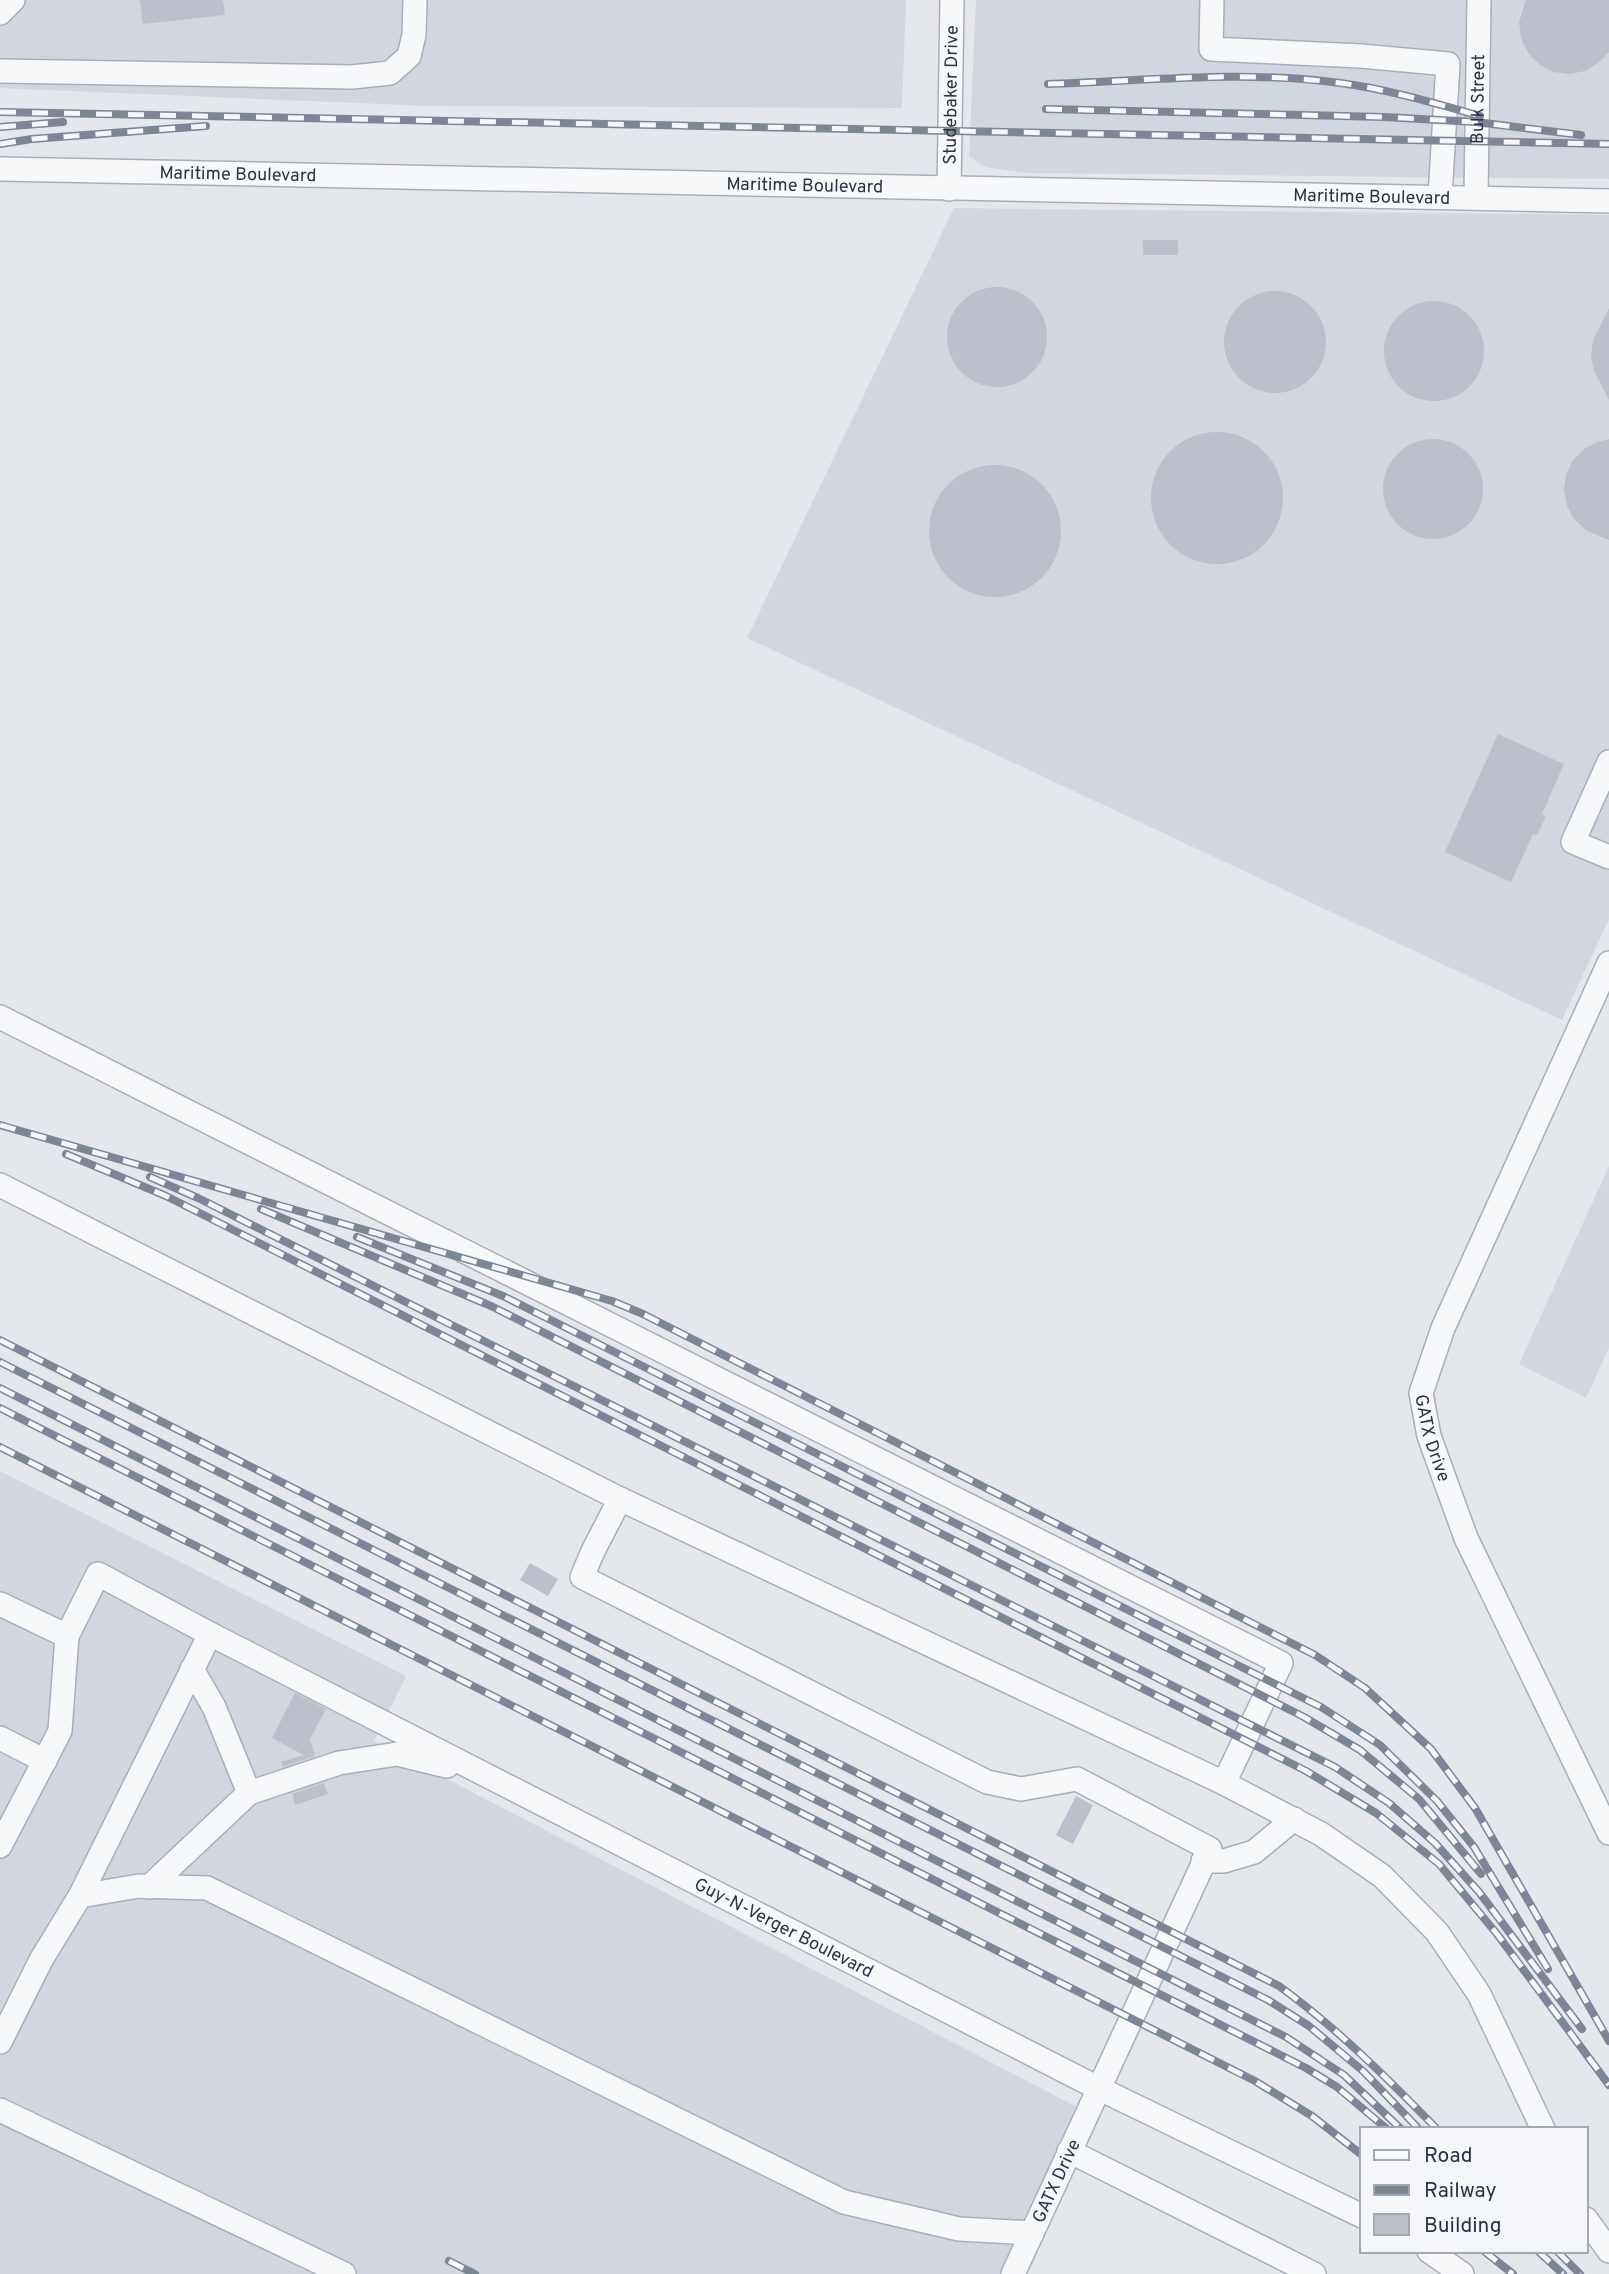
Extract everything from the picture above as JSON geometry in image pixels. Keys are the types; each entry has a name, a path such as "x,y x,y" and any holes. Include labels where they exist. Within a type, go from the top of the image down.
{"street":[{"path":"0,13 13,0"},
{"path":"0,71 352,77 390,74 410,56 414,35 415,0"},
{"name":"Studebaker Drive","path":"949,189 952,0"},
{"path":"1212,0 1211,49 1361,56 1448,64 1440,197"},
{"name":"Bulk Street","path":"1476,197 1479,0"},
{"name":"Maritime Boulevard","path":"0,169 1609,201"},
{"path":"1609,762 1573,842 1609,857"},
{"name":"GATX Drive","path":"1609,963 1443,1328 1421,1393 1429,1436 1466,1538 1609,1833"},
{"path":"0,1017 1281,1663 1224,1783"},
{"path":"0,1185 620,1499 1224,1783 1321,1834 1382,1876 1437,1932 1479,1994 1542,2127"},
{"path":"620,1499 582,1577 987,1782 1021,1789 1077,1779 1210,1849 1203,1861"},
{"name":"Guy-N-Verger Boulevard","path":"67,1636 97,1574 209,1634 1098,2088 1360,2215"},
{"path":"0,1604 67,1636 60,1731 0,1846"},
{"path":"0,2042 41,1960 80,1896 209,1634"},
{"path":"192,1669 214,1707 248,1793"},
{"path":"0,1738 45,1761"},
{"path":"149,1886 248,1793 339,1763 397,1754 484,1774"},
{"path":"1203,1861 1224,1861 1254,1852 1294,1819"},
{"name":"GATX Drive","path":"1013,2274 1203,1861"},
{"path":"80,1896 149,1886 207,1888 844,2202 958,2229 1032,2233"},
{"path":"0,2110 344,2274"},
{"path":"1069,2151 1314,2274"},
{"path":"1588,2222 1609,2251"},
{"path":"1432,2253 1462,2274"}],"shaded area":[{"path":"0,0 906,0 902,108 429,106 0,88"},
{"path":"976,0 1609,0 1609,179 1027,173 986,167 969,157"},
{"path":"954,208 1609,215 1609,919 1562,1020 747,638"},
{"path":"1609,1166 1609,1348 1586,1398 1519,1364"},
{"path":"0,1471 406,1676 374,1741 1077,2107 1001,2274 0,2274"}],"building":[{"path":"140,0 223,0 225,15 143,24"},
{"path":"1526,0 1609,0 1609,52 1585,71 1569,74 1554,72 1540,65 1529,54 1521,39 1519,22"},
{"path":"1143,240 1178,240 1178,255 1143,255"},
{"path":"997,287 1025,295 1039,309 1047,337 1039,365 1025,379 997,387 969,379 955,365 947,337 955,309 969,295"},
{"path":"1275,291 1294,295 1311,306 1322,323 1326,342 1322,361 1311,378 1294,389 1275,393 1256,389 1239,378 1228,361 1224,342 1228,323 1239,306 1256,295"},
{"path":"1434,301 1453,305 1469,316 1480,332 1484,351 1480,370 1469,386 1453,397 1434,401 1415,397 1399,386 1388,370 1384,351 1388,332 1399,316 1415,305"},
{"path":"1609,308 1609,400 1594,371 1591,356 1593,340"},
{"path":"1217,432 1242,437 1264,451 1278,473 1283,498 1278,523 1264,545 1242,559 1217,564 1192,559 1170,545 1156,523 1151,498 1156,473 1170,451 1192,437"},
{"path":"1433,439 1452,443 1468,454 1479,470 1483,489 1479,508 1468,524 1452,535 1433,539 1414,535 1398,524 1387,508 1383,489 1387,470 1398,454 1414,443"},
{"path":"1609,439 1609,540 1587,531 1574,519 1567,506 1564,490 1566,474 1573,460 1584,449"},
{"path":"995,465 1020,470 1042,484 1056,506 1061,531 1056,556 1042,578 1020,592 995,597 970,592 948,578 934,556 929,531 934,506 948,484 970,470"},
{"path":"1498,734 1564,764 1542,814 1546,816 1537,835 1533,834 1511,882 1445,852"},
{"path":"530,1563 558,1579 548,1596 520,1580"},
{"path":"295,1693 326,1709 310,1739 315,1756 283,1767 281,1762 304,1755 272,1738"},
{"path":"324,1783 328,1794 295,1805 292,1794"},
{"path":"1076,1796 1093,1805 1073,1844 1056,1835"}],"railway":[{"path":"1048,84 1231,77 1304,79 1375,89 1480,116"},
{"path":"1046,109 1384,117 1476,122 1581,135"},
{"path":"0,112 1609,144"},
{"path":"0,127 63,122"},
{"path":"0,144 32,139 206,126"},
{"path":"0,1125 612,1301 643,1314 1315,1655 1365,1688 1431,1749 1475,1808 1609,2041"},
{"path":"66,1154 166,1196 1306,1771 1376,1813 1439,1864 1497,1934 1609,2085"},
{"path":"150,1177 198,1198 1335,1767 1389,1803 1435,1843 1479,1892 1582,2029"},
{"path":"261,1209 491,1306 1304,1717 1360,1750 1419,1799 1481,1874"},
{"path":"357,1237 503,1296 1321,1707 1380,1745 1437,1801 1474,1847 1548,1969"},
{"path":"0,1340 1279,1986 1341,2036 1435,2127"},
{"path":"0,1362 1268,2000 1309,2026 1363,2071 1417,2127"},
{"path":"0,1388 1286,2037 1344,2075 1399,2127"},
{"path":"0,1408 1306,2068 1337,2087 1385,2127"},
{"path":"0,1447 1255,2081 1312,2116 1360,2153"},
{"path":"1487,2253 1513,2274"},
{"path":"1540,2253 1563,2274"},
{"path":"1559,2253 1580,2274"},
{"path":"449,2261 475,2274"}]}
